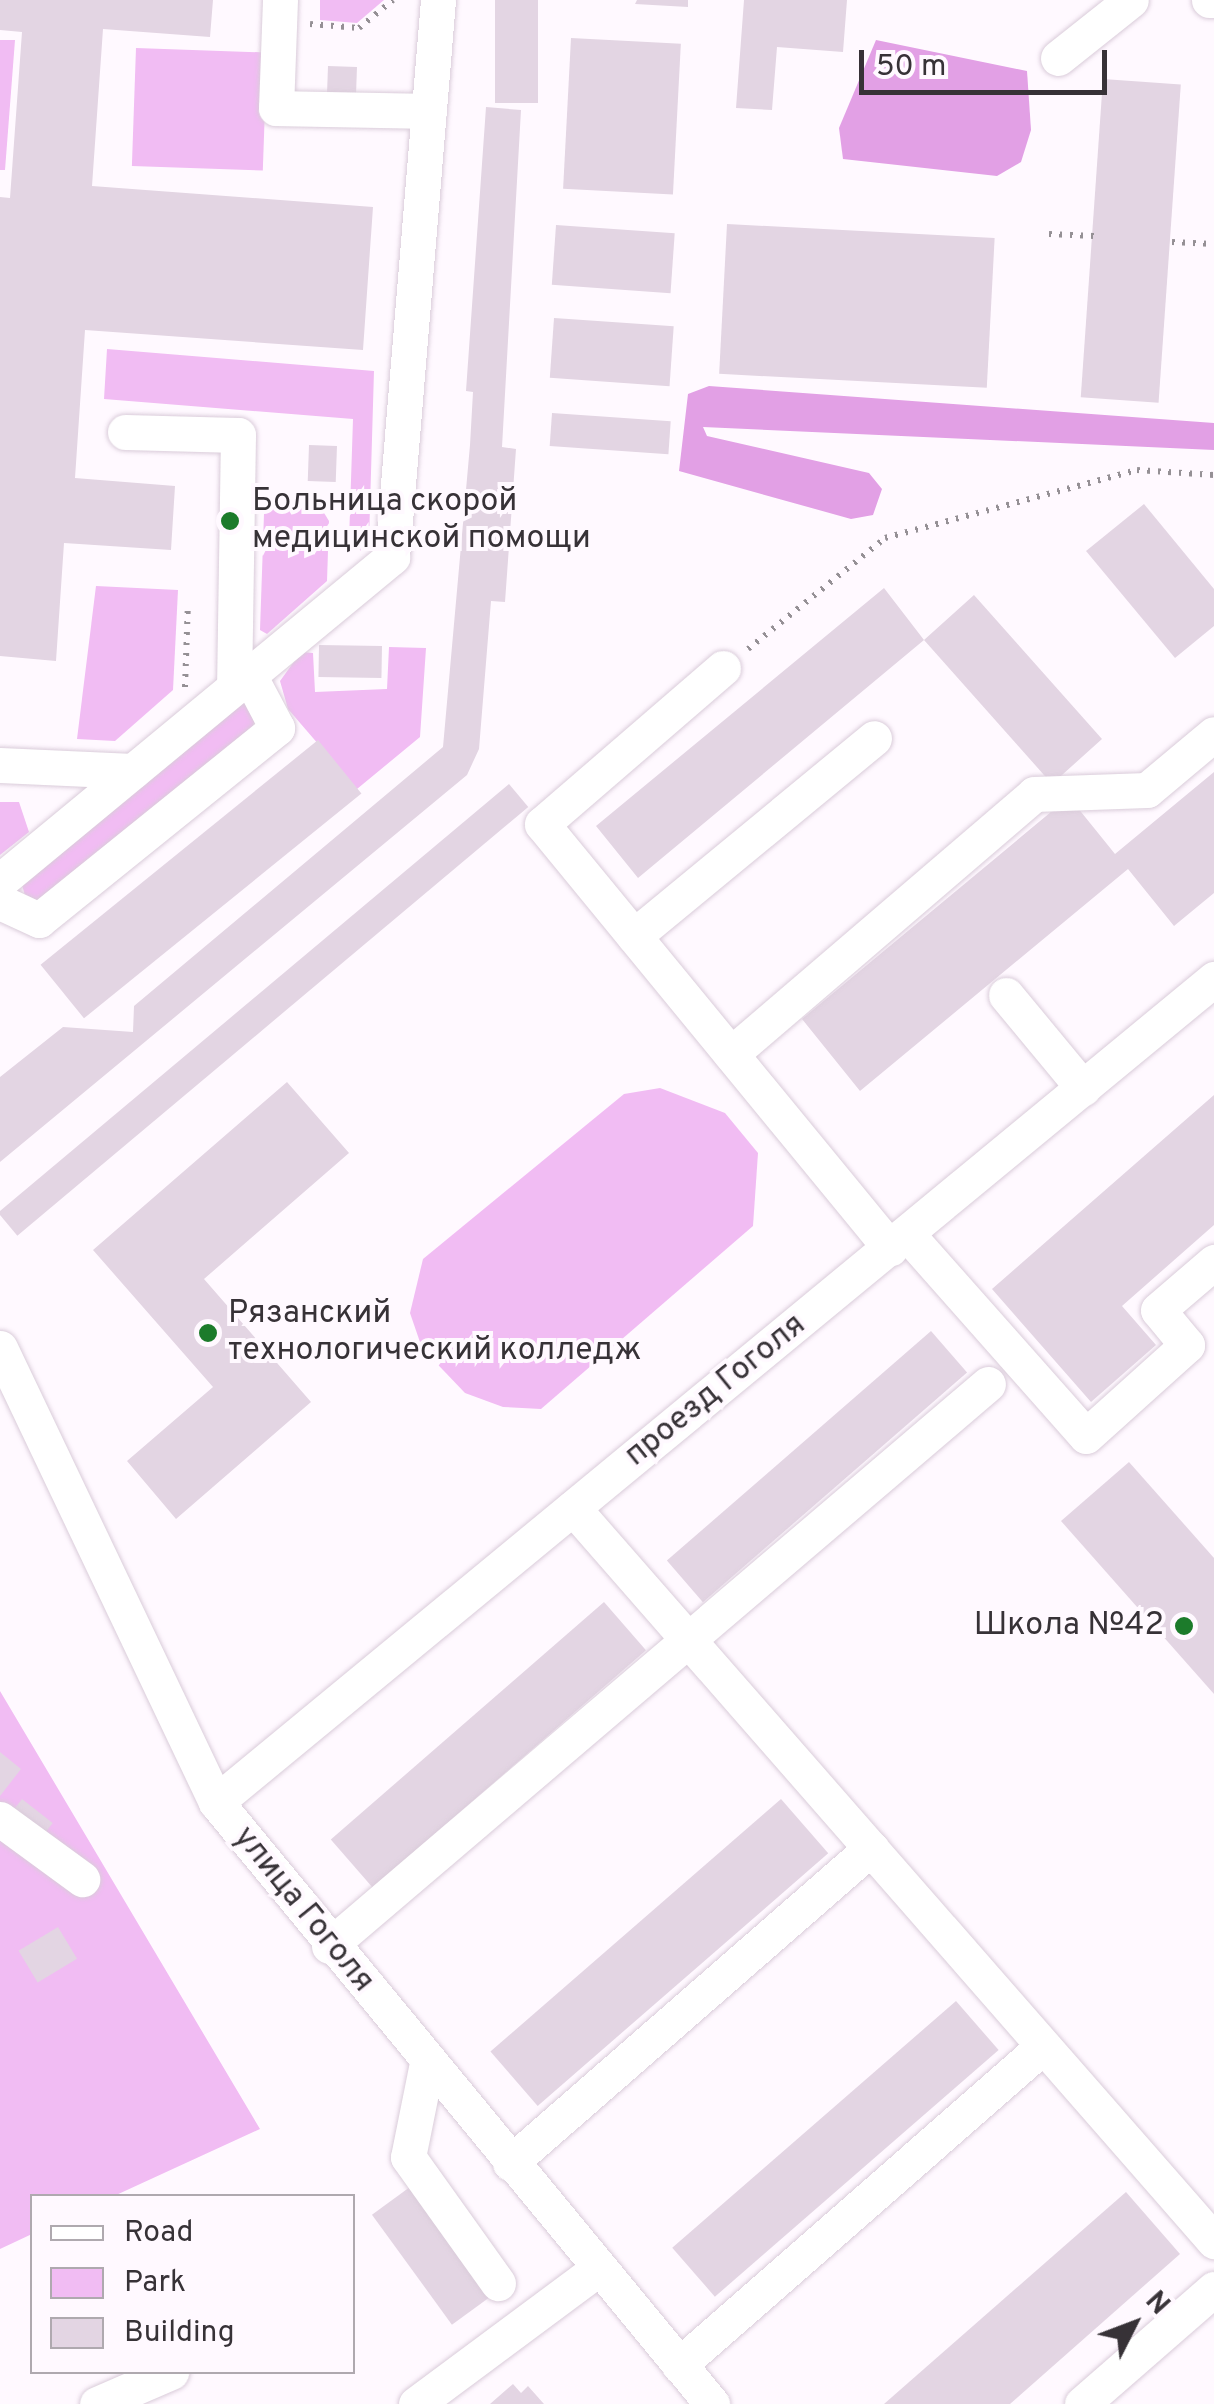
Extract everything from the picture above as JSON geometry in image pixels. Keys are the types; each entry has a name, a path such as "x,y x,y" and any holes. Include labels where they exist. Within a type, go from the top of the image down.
{"street":[{"path":"0,880 392,557 438,0"},
{"path":"1058,58 1131,0"},
{"path":"292,12 276,108 428,110"},
{"path":"0,902 38,920 278,728 241,681 238,435 125,432"},
{"path":"724,668 542,824 730,1054 899,1241 1086,1436 1187,1345 1158,1310 1214,1262"},
{"path":"730,1054 1034,794 1147,790 1214,734"},
{"path":"634,936 874,738"},
{"path":"0,765 133,771"},
{"name":"проезд Гоголя","path":"216,1802 1214,979"},
{"path":"1006,995 1083,1088"},
{"name":"улица Гоголя","path":"0,1348 216,1802 330,1946 712,2404"},
{"path":"330,1946 988,1384"},
{"path":"574,1508 1214,2242"},
{"path":"0,1818 82,1879"},
{"path":"510,2163 870,1848"},
{"path":"679,2364 1043,2046"},
{"path":"426,2062 408,2158 498,2283"},
{"path":"416,2404 599,2268"},
{"path":"1082,2404 1214,2290"},
{"path":"98,2404 166,2374"}],"path":[{"path":"292,12 360,28 393,0"},
{"path":"1049,234 1094,236"},
{"path":"1172,242 1214,244"},
{"path":"724,668 885,538 1136,470 1214,475"},
{"path":"185,694 188,604"}],"green space":[{"path":"320,0 384,0 357,23 320,20"},
{"path":"0,40 15,40 5,170 0,170"},
{"path":"136,48 267,53 263,170 132,166"},
{"path":"107,349 374,371 369,541 361,551 349,541 353,419 104,399"},
{"path":"271,508 321,508 329,521 327,581 267,634 260,630 264,514"},
{"path":"96,586 178,590 173,690 115,741 77,739"},
{"path":"389,647 426,648 420,737 357,789 288,709 280,681 301,652 313,653 315,692 387,689"},
{"path":"245,702 255,718 252,731 37,903 26,899 22,885 230,705"},
{"path":"0,802 19,802 29,832 0,855"},
{"path":"660,1088 725,1113 758,1153 753,1226 541,1409 503,1407 465,1393 422,1348 410,1313 423,1259 624,1094"},
{"path":"0,1691 260,2129 118,2194 30,2194 30,2235 0,2249"}],"shaded area":[{"path":"876,40 1027,71 1031,130 1021,162 997,176 843,159 839,128"},
{"path":"709,386 1214,423 1214,450 703,427 707,436 869,473 882,489 873,515 851,519 679,471 688,394"}],"building":[{"path":"0,0 213,0 210,37 103,29 92,186 373,207 363,350 85,330 75,478 175,486 171,550 64,543 56,661 0,656 0,197 10,198 22,32 0,30"},
{"path":"495,0 538,0 538,103 495,103"},
{"path":"637,0 688,0 688,7 635,4"},
{"path":"744,0 847,0 843,52 777,47 772,110 736,108"},
{"path":"571,38 681,44 673,195 563,189"},
{"path":"328,66 357,67 356,97 327,96"},
{"path":"1103,79 1181,84 1159,403 1081,397"},
{"path":"486,107 521,110 502,447 516,449 505,602 491,601 479,749 467,775 0,1162 0,1077 63,1027 133,1032 134,1006 443,747 470,445 473,392 466,391"},
{"path":"727,224 995,238 987,388 719,374"},
{"path":"556,225 675,233 671,293 552,285"},
{"path":"554,318 674,326 670,386 550,378"},
{"path":"552,413 671,421 668,454 550,446"},
{"path":"309,445 337,446 336,482 308,481"},
{"path":"1144,504 1214,589 1214,626 1175,658 1086,551"},
{"path":"884,588 924,640 638,878 596,826"},
{"path":"974,595 1102,739 1052,784 924,640"},
{"path":"319,645 382,646 381,678 318,677"},
{"path":"318,740 361,794 84,1018 41,965"},
{"path":"1214,772 1214,893 1174,926 1128,869 860,1091 802,1019 1069,797 1115,854"},
{"path":"509,784 528,807 17,1236 0,1211"},
{"name":"Рязанский технологический колледж","path":"287,1082 349,1153 204,1279 311,1402 176,1519 127,1461 213,1387 93,1250"},
{"path":"1214,1095 1214,1225 1122,1306 1156,1345 1091,1402 992,1289"},
{"path":"931,1331 967,1373 703,1602 667,1561"},
{"name":"Школа №42","path":"1129,1462 1214,1558 1214,1694 1061,1521"},
{"path":"604,1602 646,1650 373,1888 331,1839"},
{"path":"0,1752 21,1769 0,1796"},
{"path":"22,1799 53,1823 41,1838 10,1814"},
{"path":"781,1799 828,1853 538,2106 490,2052"},
{"path":"58,1927 77,1959 38,1982 19,1951"},
{"path":"956,2001 999,2050 715,2297 672,2248"},
{"path":"410,2187 490,2297 452,2325 372,2215"},
{"path":"1126,2192 1180,2254 1010,2404 884,2404"},
{"path":"513,2384 521,2393 528,2386 544,2404 490,2404"}],"place":[{"name":"Больница скорой медицинской помощи","path":"230,521"},
{"name":"Рязанский технологический колледж","path":"208,1333"},
{"name":"Школа №42","path":"1184,1626"}]}
